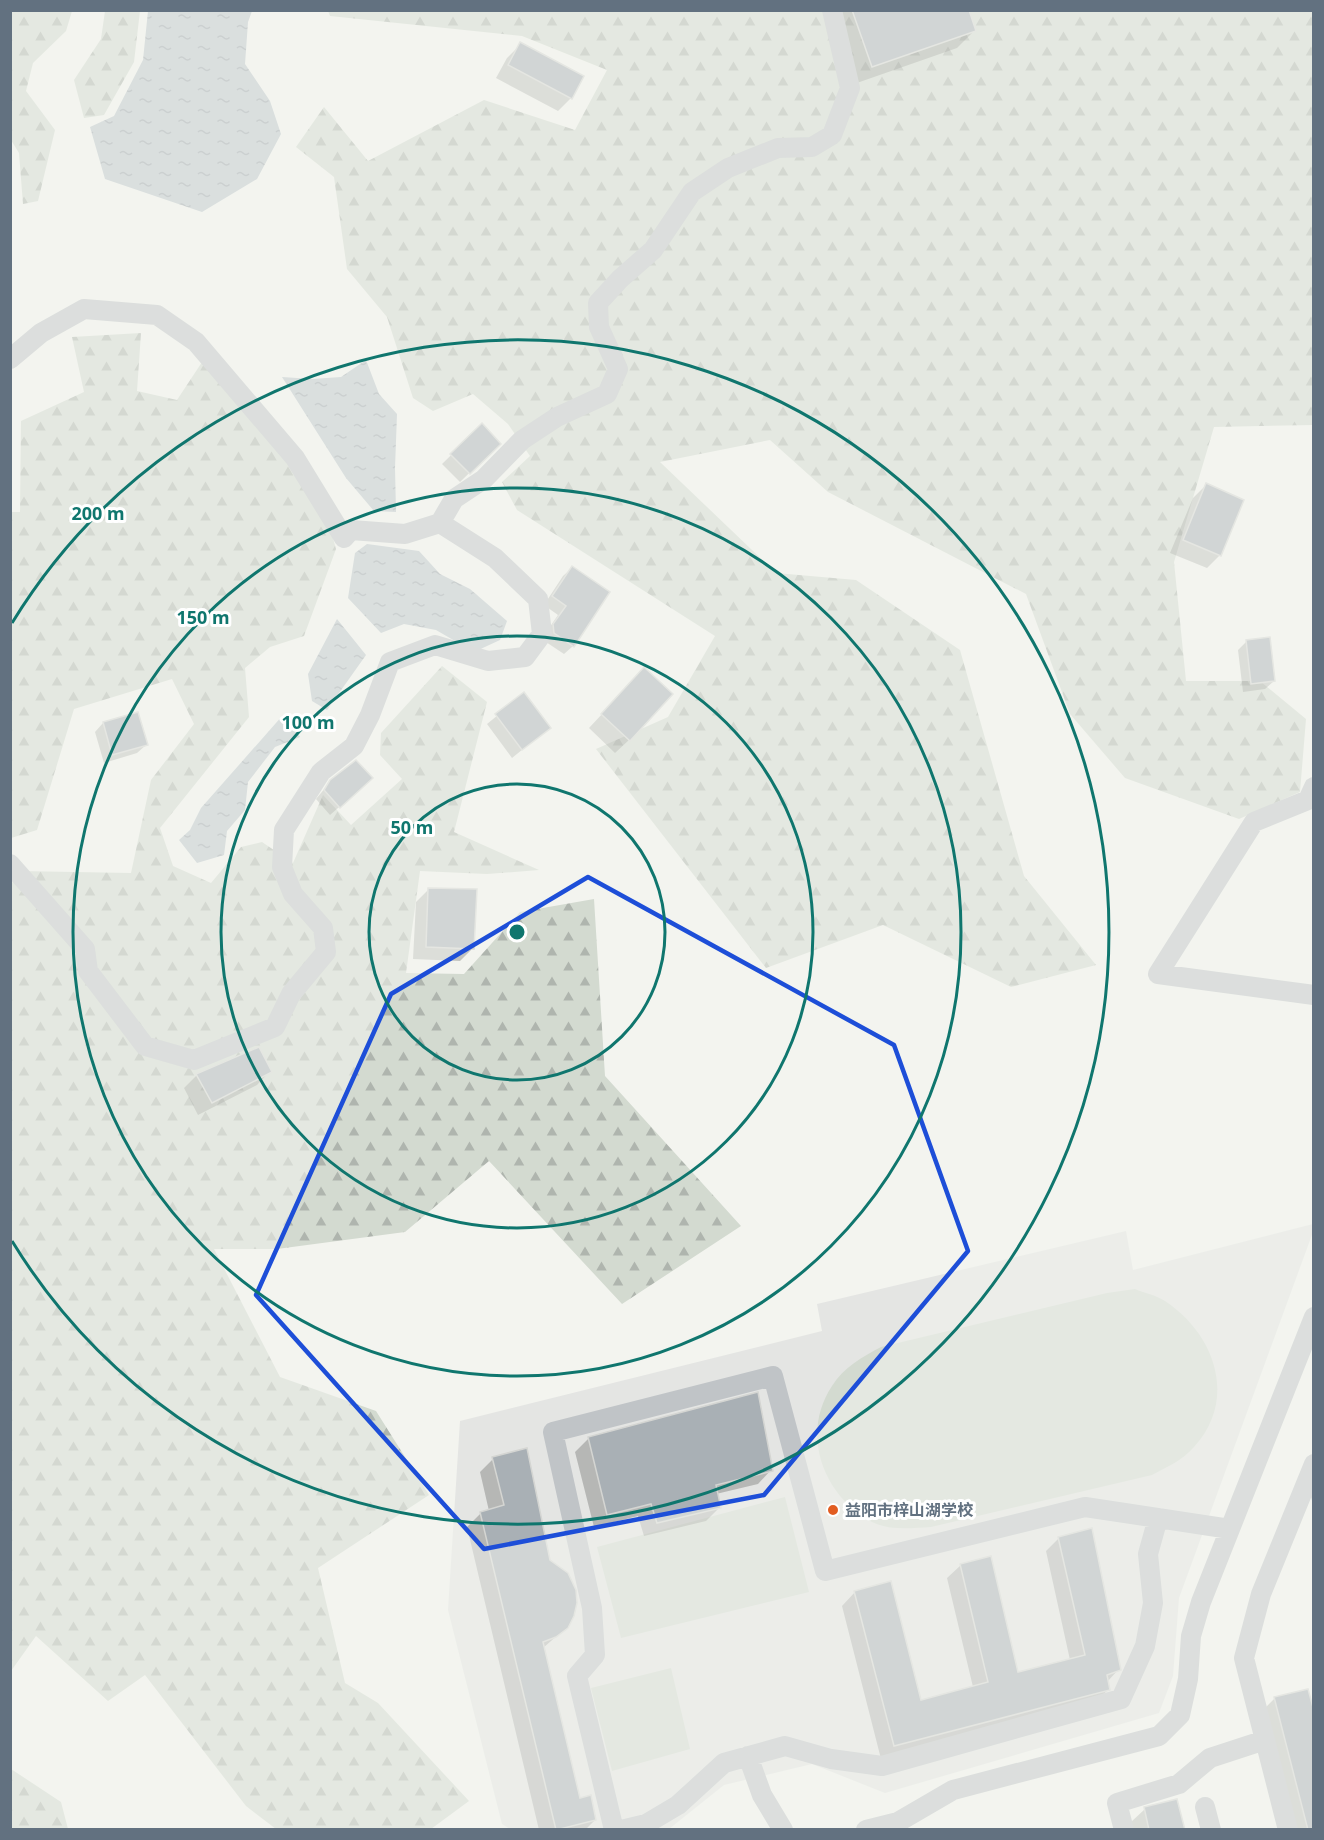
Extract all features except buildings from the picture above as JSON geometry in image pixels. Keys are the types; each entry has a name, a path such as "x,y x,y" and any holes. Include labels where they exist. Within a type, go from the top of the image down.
{"street":[{"path":"10,359 41,333 84,309 157,315 196,342 295,458 344,538 351,530 405,534 440,523 454,499 484,480 522,440 557,417 607,394 618,369 599,327 598,303 652,250 692,192 728,168 778,148 812,147 832,135 850,88 832,10"},
{"path":"10,864 85,949 88,971 145,1046 194,1060 275,1028 291,994 326,952 323,928 293,894 282,867 284,831 321,772 354,746 370,715 390,662 435,645 488,661 525,657 542,634 538,599 495,558 440,523"},
{"path":"1314,788 1308,800 1254,822 1158,974 1314,995"},
{"path":"866,1830 896,1826 953,1790 1159,1736 1180,1715 1188,1679 1191,1636 1201,1602 1314,1317"},
{"path":"614,1830 577,1676 595,1655 592,1608 553,1432 773,1376 825,1571 1085,1508 1230,1529"},
{"path":"1288,1830 1244,1658 1261,1594 1314,1464"},
{"path":"621,1830 646,1824 678,1805 724,1763 785,1746 831,1759 882,1766 1121,1699 1145,1646 1153,1603 1148,1554 1158,1518"},
{"path":"1124,1830 1117,1803 1179,1784 1210,1758 1265,1740"},
{"path":"748,1756 762,1795 783,1830"},
{"path":"1205,1808 1210,1830"}],"highlighted area":[{"path":"588,877 894,1045 968,1251 764,1495 484,1549 256,1295 391,994"}],"shaded area":[{"name":"益阳市梓山湖学校","path":"1313,1224 1313,1232 1179,1598 1173,1676 1159,1713 885,1793 812,1764 724,1785 669,1829 510,1829 502,1824 448,1610 460,1421 822,1331 817,1304 1126,1231 1133,1270"}],"green space":[{"path":"11,11 72,11 66,31 33,63 26,91 55,130 38,201 23,204 19,153 11,140"},
{"path":"105,11 140,11 134,62 104,115 84,118 74,80 101,39"},
{"path":"328,11 1313,11 1313,425 1214,427 1174,562 1186,681 1260,681 1306,719 1300,792 1239,819 1125,778 1070,714 1026,594 828,492 770,440 660,462 776,573 856,580 960,650 1024,876 1096,965 1011,987 883,925 766,968 596,749 668,717 715,636 517,510 502,482 530,456 508,424 473,394 433,411 413,398 387,317 347,269 334,177 296,147 324,107 368,161 484,100 575,130 607,70 522,36 330,16"},
{"path":"141,333 137,391 177,400 210,350 317,480 336,549 304,636 270,647 245,668 249,717 160,828 173,866 211,883 241,847 262,842 293,863 323,795 351,825 402,779 380,755 381,733 442,666 487,702 454,832 539,870 487,874 420,871 406,973 464,974 520,912 594,899 605,1076 741,1226 622,1304 489,1161 405,1232 277,1249 214,1249 280,1377 376,1411 429,1495 318,1568 345,1683 378,1703 469,1801 431,1829 276,1829 246,1806 145,1675 108,1701 36,1636 11,1671 11,885 18,871 131,873 151,780 194,724 172,679 74,709 37,830 11,838 11,512 20,512 21,421 84,392 72,337"},
{"path":"1135,1289 1165,1301 1182,1315 1197,1331 1208,1349 1215,1368 1217,1388 1215,1409 1207,1428 1190,1452 1174,1463 1152,1475 931,1527 916,1528 894,1528 872,1522 855,1511 829,1480 818,1443 818,1424 823,1405 832,1386 848,1368 860,1359 881,1347 1107,1293"},
{"path":"785,1497 809,1592 621,1638 597,1547"},
{"path":"671,1668 690,1749 612,1771 591,1688"},
{"path":"11,1769 61,1802 68,1829 11,1829"}],"water":[{"path":"148,11 252,11 248,22 245,64 270,101 281,134 257,179 202,212 105,179 90,127 114,116 143,60"},
{"path":"366,360 379,394 397,414 396,512 374,511 346,478 282,377 312,379 341,377"},
{"path":"367,544 419,551 440,574 470,589 507,621 500,640 474,652 436,630 404,624 381,633 348,598 355,553"},
{"path":"337,619 366,655 327,710 312,701 308,674"},
{"path":"283,715 300,737 275,747 248,782 245,810 227,831 224,855 197,863 179,840 190,830 201,808"}],"place":[{"name":"益阳市梓山湖学校","path":"833,1510"}]}
